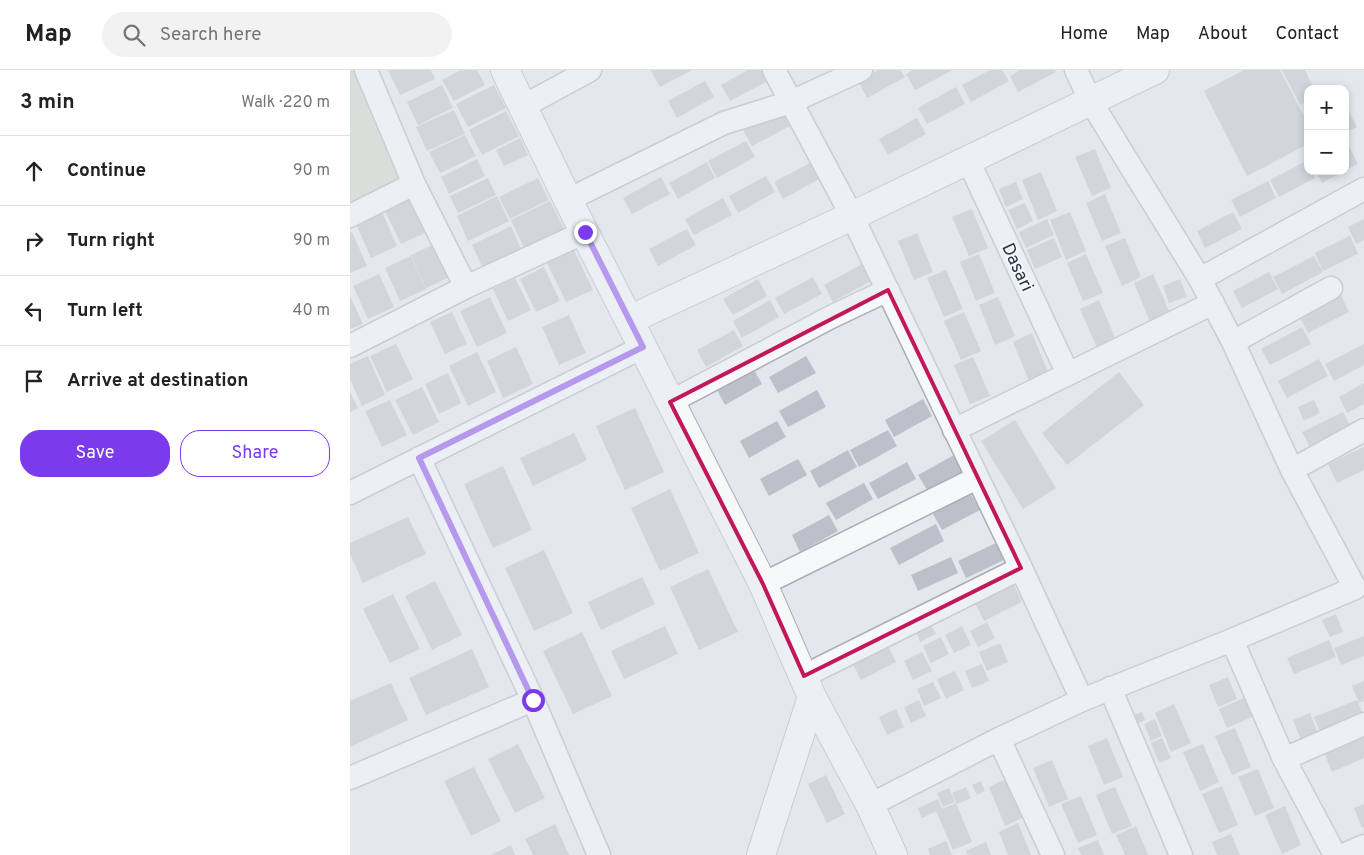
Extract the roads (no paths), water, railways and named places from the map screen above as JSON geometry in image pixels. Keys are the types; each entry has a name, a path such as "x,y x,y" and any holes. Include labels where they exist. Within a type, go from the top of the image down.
{"street":[{"path":"366,70 414,184 466,287"},
{"path":"505,70 568,200 763,584 808,686 870,805 893,855"},
{"path":"522,107 590,70"},
{"path":"774,70 852,216 1021,568 1082,700"},
{"path":"568,200 724,122 791,102 861,70"},
{"path":"870,805 999,739 1082,700 1232,640 1359,586 1292,470 1233,342 1200,279 1092,102 1076,70"},
{"path":"629,320 1092,102 1155,70"},
{"name":"Dasari","path":"968,160 1068,374"},
{"path":"350,216 414,184"},
{"path":"1200,279 1364,189"},
{"path":"350,346 466,287 585,232"},
{"path":"1233,342 1331,288"},
{"path":"670,402 831,317 888,290"},
{"path":"954,430 1213,303"},
{"path":"350,494 643,347"},
{"path":"1292,470 1364,430"},
{"path":"419,458 533,700 599,855"},
{"path":"763,584 977,478"},
{"path":"761,855 808,686 1021,568"},
{"path":"1232,640 1284,759 1335,855"},
{"path":"1110,688 1181,855"},
{"path":"350,778 533,700"},
{"path":"1284,759 1364,724"},
{"path":"999,739 1053,855"},
{"path":"1343,855 1364,846"}]}
